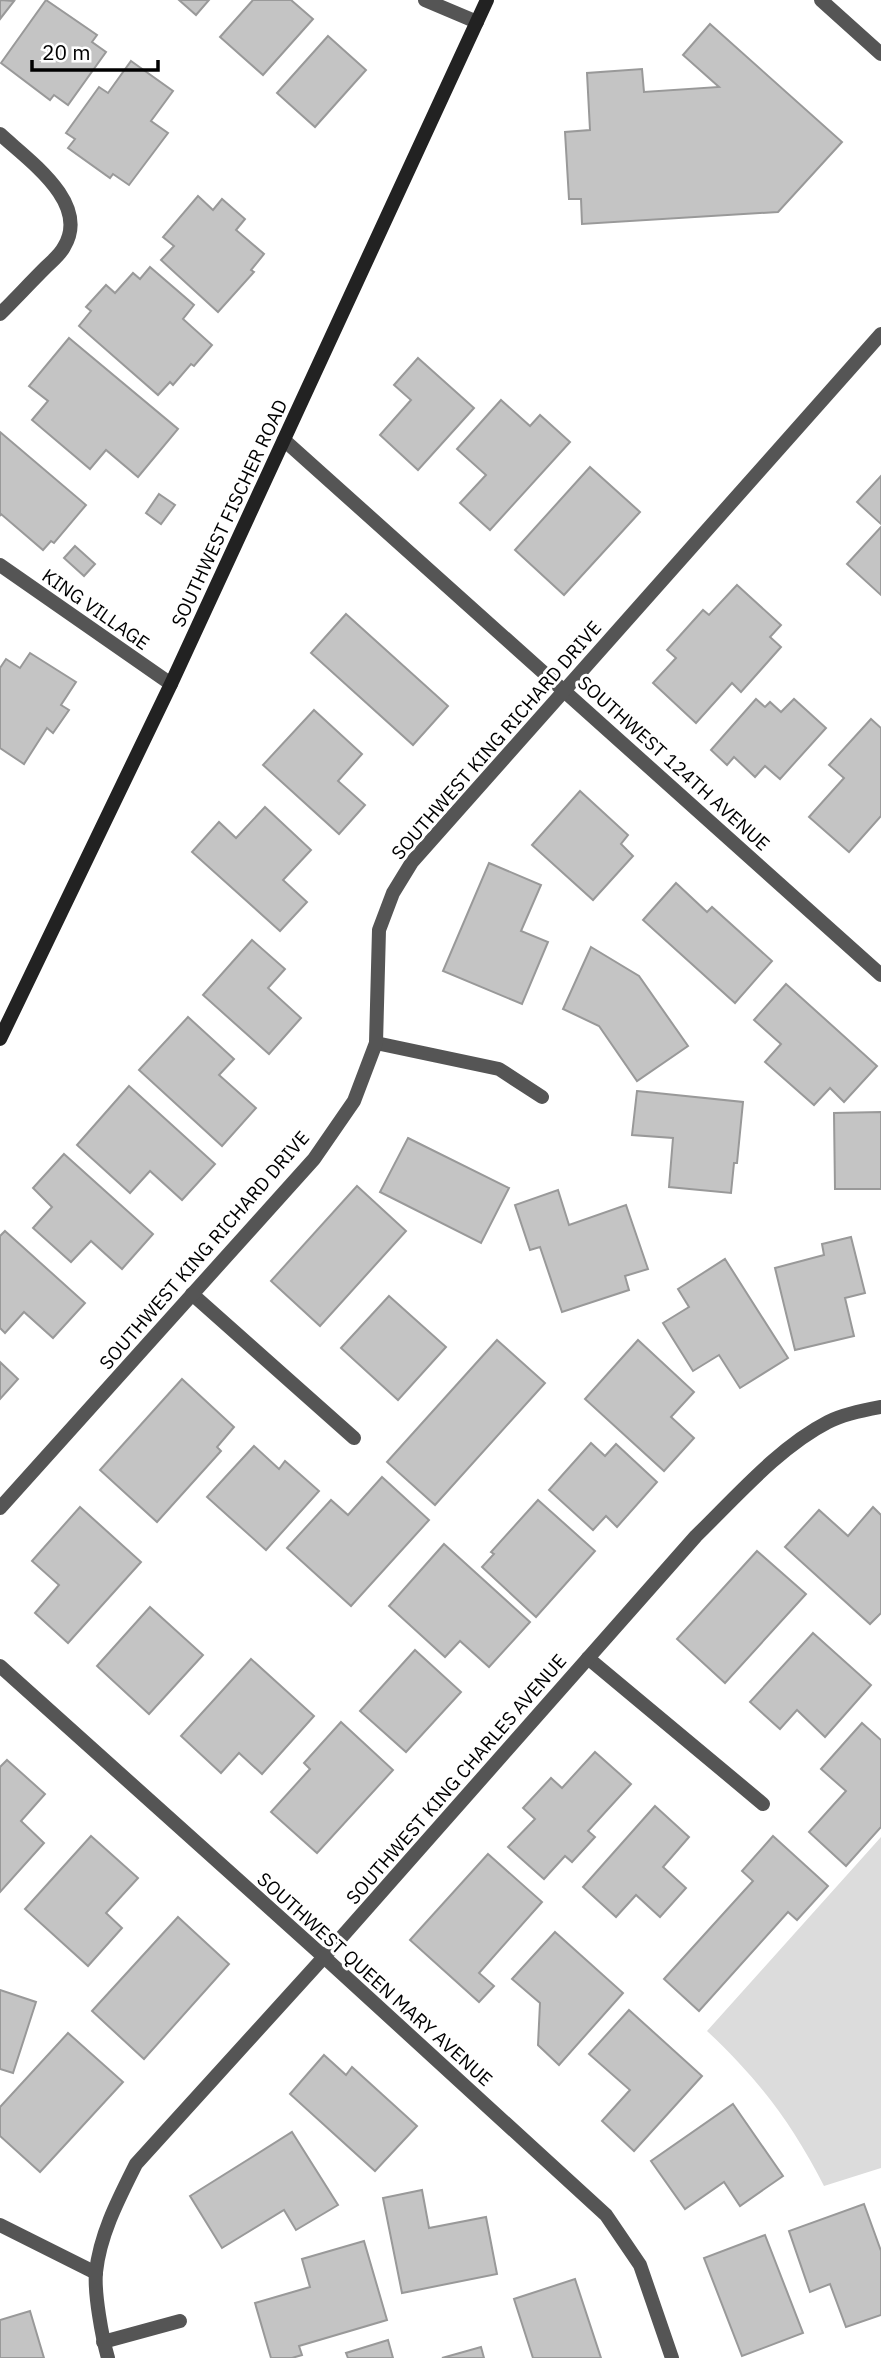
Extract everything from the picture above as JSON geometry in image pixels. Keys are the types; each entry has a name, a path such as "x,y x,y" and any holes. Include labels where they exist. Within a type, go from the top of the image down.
{"street":[{"path":"425,0 477,22"},
{"name":"SOUTHWEST FISCHER ROAD","path":"0,1039 171,684 487,0"},
{"path":"821,0 881,54"},
{"path":"0,134 61,193 69,214 71,232 64,249 0,314"},
{"name":"SOUTHWEST KING RICHARD DRIVE","path":"0,1508 314,1159 354,1101 376,1043 379,930 393,893 412,862 881,334"},
{"name":"SOUTHWEST 124TH AVENUE","path":"284,440 881,975"},
{"name":"KING VILLAGE","path":"0,565 171,684"},
{"path":"376,1043 499,1069 542,1097"},
{"path":"192,1294 354,1438"},
{"name":"SOUTHWEST KING CHARLES AVENUE","path":"96,2273 117,2203 136,2164 324,1957 696,1536 802,1438 830,1421 881,1407"},
{"name":"SOUTHWEST KING CHARLES AVENUE","path":"588,1658 763,1804"},
{"name":"SOUTHWEST QUEEN MARY AVENUE","path":"0,1667 324,1957 606,2215 640,2265 672,2358"},
{"path":"0,2225 96,2273 103,2342 108,2358"},
{"path":"103,2342 180,2320"}],"shaded area":[{"path":"881,1837 881,2168 824,2186 773,2103 743,2067 707,2031"}],"building":[{"path":"0,0 14,1 0,19"},
{"path":"46,0 97,35 92,42 106,52 68,105 54,95 50,100 1,63"},
{"path":"179,0 209,0 196,15"},
{"path":"253,0 291,0 313,19 263,75 220,37"},
{"path":"710,24 842,142 778,212 582,224 581,199 569,199 565,132 590,130 587,73 642,69 644,92 719,87 683,55"},
{"path":"328,36 366,70 315,127 277,93"},
{"path":"131,61 173,91 151,121 168,133 129,185 113,174 110,178 68,148 75,139 66,133 99,87 108,93"},
{"path":"198,196 213,210 222,199 245,219 236,230 264,254 251,270 254,272 218,312 161,260 174,246 163,237"},
{"path":"150,267 194,305 183,319 212,345 194,366 191,364 173,385 170,382 158,395 79,326 91,311 86,307 106,285 115,293 133,273 140,279"},
{"path":"69,338 178,429 138,477 106,450 90,469 32,420 48,401 29,386"},
{"path":"418,358 474,408 418,470 380,435 411,400 394,385"},
{"path":"501,400 530,426 540,415 570,442 490,530 460,503 486,475 457,449"},
{"path":"0,432 86,505 54,543 51,541 43,550 1,514 0,516"},
{"path":"590,467 640,512 564,595 515,550"},
{"path":"881,476 881,524 857,502"},
{"path":"159,494 175,505 161,524 146,513"},
{"path":"881,527 881,595 847,564"},
{"path":"75,546 95,564 84,576 64,558"},
{"path":"737,585 781,625 770,637 781,647 741,692 732,683 696,723 653,683 676,658 667,650 703,610 709,615"},
{"path":"346,614 448,706 413,745 311,653"},
{"path":"30,653 76,682 61,705 69,710 53,733 47,728 24,764 0,748 0,668 6,659 20,668"},
{"path":"756,699 765,707 770,702 781,712 794,699 826,728 780,779 765,766 755,777 734,757 727,765 711,750"},
{"path":"314,710 362,754 338,781 365,805 339,834 263,765"},
{"path":"871,719 881,728 881,816 849,852 809,817 844,778 829,765"},
{"path":"580,791 628,835 621,844 633,856 593,900 532,845"},
{"path":"265,807 311,850 283,880 307,902 280,931 192,852 219,822 236,838"},
{"path":"489,863 541,885 521,931 548,942 522,1004 443,971"},
{"path":"676,883 707,912 712,907 772,961 735,1003 643,920"},
{"path":"252,940 285,969 268,988 301,1018 269,1054 203,995"},
{"path":"591,947 639,976 688,1046 637,1081 599,1026 563,1009"},
{"path":"786,984 877,1066 844,1102 830,1088 814,1105 765,1062 781,1044 754,1020"},
{"path":"188,1017 234,1059 219,1075 256,1108 222,1146 139,1070"},
{"path":"129,1086 215,1164 182,1200 150,1171 130,1193 77,1145"},
{"path":"637,1091 743,1102 731,1193 669,1187 673,1138 632,1135"},
{"path":"881,1112 881,1189 835,1189 834,1113"},
{"path":"408,1138 509,1188 481,1243 380,1192"},
{"path":"64,1154 153,1234 122,1269 91,1241 71,1262 33,1228 52,1207 33,1188"},
{"path":"357,1186 406,1231 320,1326 271,1281"},
{"path":"558,1190 569,1225 626,1205 648,1269 625,1276 629,1290 562,1312 540,1247 530,1250 515,1205"},
{"path":"5,1231 85,1303 53,1338 24,1312 5,1333 0,1328 0,1236"},
{"path":"851,1237 865,1293 845,1298 854,1336 795,1350 775,1268 824,1255 822,1244"},
{"path":"725,1259 788,1358 740,1388 719,1355 693,1371 663,1323 689,1307 678,1289"},
{"path":"389,1296 446,1347 398,1400 341,1348"},
{"path":"497,1340 545,1383 435,1505 387,1462"},
{"path":"638,1340 694,1392 671,1417 694,1438 664,1471 585,1399"},
{"path":"0,1362 18,1379 0,1399"},
{"path":"182,1379 234,1427 217,1447 221,1451 157,1522 100,1470"},
{"path":"591,1443 605,1456 616,1444 657,1482 617,1527 606,1516 593,1530 549,1490"},
{"path":"254,1446 279,1469 285,1461 319,1491 266,1550 207,1497"},
{"path":"382,1477 429,1520 351,1606 287,1548 331,1500 348,1515"},
{"path":"538,1500 595,1551 536,1617 482,1567 494,1554 491,1552"},
{"path":"80,1507 141,1562 68,1643 35,1613 59,1585 32,1561"},
{"path":"873,1507 881,1515 881,1613 870,1624 785,1547 819,1510 848,1536"},
{"path":"444,1544 530,1622 489,1667 460,1641 445,1657 389,1606"},
{"path":"757,1551 806,1594 725,1683 677,1639"},
{"path":"150,1607 203,1655 149,1714 97,1666"},
{"path":"813,1633 871,1685 825,1737 797,1710 780,1729 750,1702"},
{"path":"415,1650 461,1692 406,1752 360,1711"},
{"path":"251,1659 314,1716 262,1774 239,1753 221,1773 181,1736"},
{"path":"341,1722 393,1770 317,1853 271,1812 310,1769 304,1763"},
{"path":"862,1723 881,1740 881,1827 846,1866 809,1832 846,1791 821,1769"},
{"path":"595,1752 631,1784 588,1831 595,1837 572,1862 565,1856 544,1879 508,1847 535,1819 523,1808 551,1778 562,1788"},
{"path":"7,1760 45,1794 21,1821 44,1843 0,1892 0,1767"},
{"path":"655,1806 689,1837 663,1867 686,1888 660,1917 636,1895 616,1917 583,1887"},
{"path":"91,1836 138,1878 106,1913 122,1928 88,1966 25,1909"},
{"path":"773,1836 828,1886 797,1920 788,1912 699,2011 664,1979 753,1881 742,1871"},
{"path":"488,1854 542,1902 479,1973 494,1986 479,2002 410,1940"},
{"path":"178,1917 229,1964 144,2059 92,2011"},
{"path":"555,1932 623,1993 559,2065 538,2045 540,2003 512,1979"},
{"path":"0,1990 36,2002 13,2073 0,2069"},
{"path":"629,2010 702,2076 634,2151 602,2121 630,2090 589,2054"},
{"path":"68,2033 123,2082 40,2172 0,2136 0,2107"},
{"path":"324,2055 346,2075 352,2067 417,2126 375,2171 290,2094"},
{"path":"733,2104 783,2176 740,2206 724,2182 685,2209 651,2161"},
{"path":"292,2132 338,2205 296,2230 284,2210 222,2248 190,2196"},
{"path":"422,2190 429,2228 486,2217 497,2274 402,2293 383,2198"},
{"path":"864,2204 881,2251 881,2315 846,2327 830,2284 810,2292 789,2231"},
{"path":"765,2235 803,2333 742,2356 704,2258"},
{"path":"364,2241 387,2320 299,2346 302,2355 271,2358 255,2303 310,2287 302,2259"},
{"path":"575,2279 601,2358 533,2358 514,2299"},
{"path":"30,2311 44,2358 0,2358 0,2320"},
{"path":"388,2340 393,2358 348,2358 346,2353"},
{"path":"481,2347 484,2358 442,2358"}]}
